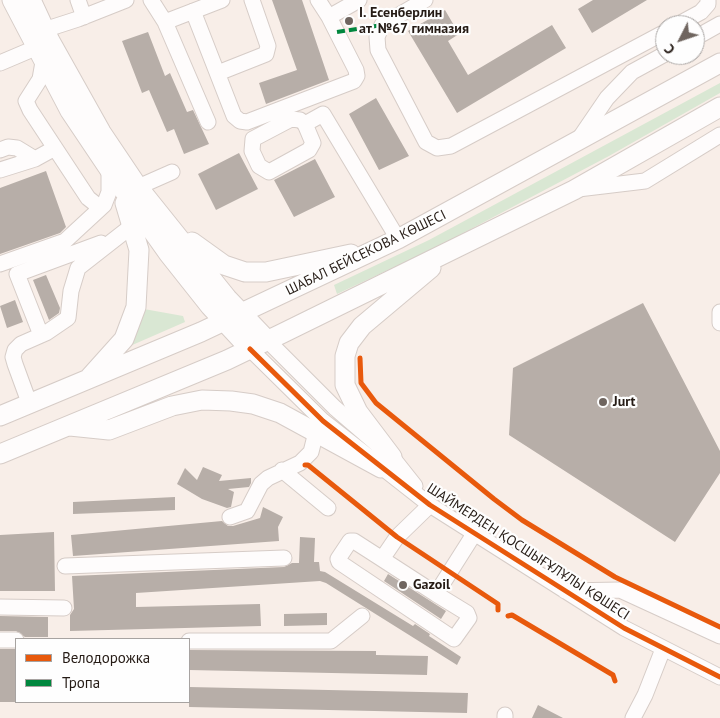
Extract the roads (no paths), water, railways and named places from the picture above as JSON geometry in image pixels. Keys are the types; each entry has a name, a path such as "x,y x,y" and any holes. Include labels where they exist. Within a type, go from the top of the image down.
{"main road":[{"name":"ШАЙМЕРДЕН ҚОСШЫҒҰЛҰЛЫ КӨШЕСІ","path":"12,0 138,186 242,313 268,340"},
{"name":"ШАЙМЕРДЕН ҚОСШЫҒҰЛҰЛЫ КӨШЕСІ","path":"31,0 43,46 70,111 168,253 224,321 250,349"},
{"name":"ШАБАЛ БЕЙСЕКОВА КӨШЕСІ","path":"0,416 85,382 224,321 390,243 720,63"},
{"path":"0,454 250,349 574,190 720,107"},
{"path":"85,382 124,339 136,307 139,250 133,225 113,175"},
{"path":"170,225 224,265 245,272 266,272 390,243"},
{"path":"387,462 358,412 345,385 344,356 349,343 362,326 455,248"},
{"path":"69,425 109,430 172,406 202,400 231,400 253,404 280,413 316,432 387,462"}],"street":[{"path":"78,0 84,17"},
{"path":"0,63 43,46 84,17 126,0"},
{"path":"151,0 165,22 208,122"},
{"path":"165,22 199,6 222,0"},
{"path":"218,74 266,54 268,46 252,0"},
{"path":"199,6 218,74 234,116 240,121 247,122 354,81 357,76 356,70 329,17 318,0"},
{"path":"329,17 359,0"},
{"path":"425,0 382,25 377,37 378,50 426,142 436,148 451,146 655,37"},
{"path":"695,15 708,4 708,0"},
{"path":"705,32 720,24"},
{"path":"43,46 40,79 26,101 88,198 98,206 104,206"},
{"path":"576,143 608,98 632,72 655,59"},
{"path":"305,124 324,114 390,243"},
{"path":"574,190 645,181 720,135"},
{"path":"2,145 17,148 35,159"},
{"path":"0,170 35,159 55,148"},
{"path":"138,186 172,172"},
{"path":"0,264 66,241 104,206 113,175"},
{"path":"30,404 7,361 20,344 41,335 68,318 71,291 78,268 133,225"},
{"path":"41,335 17,274 114,238"},
{"path":"720,312 720,323"},
{"name":"ШАЙМЕРДЕН ҚОСШЫҒҰЛҰЛЫ КӨШЕСІ","path":"268,340 430,505 565,591 663,649 718,676"},
{"name":"ШАЙМЕРДЕН ҚОСШЫҒҰЛҰЛЫ КӨШЕСІ","path":"250,349 323,421 387,462"},
{"path":"230,517 247,511 261,484 282,470 300,464 311,452 316,432"},
{"path":"282,470 328,508"},
{"path":"382,559 397,537 430,505"},
{"path":"436,594 474,534"},
{"path":"350,541 354,541 382,559 467,613 469,618 454,639 339,562 338,559 350,541"},
{"path":"65,566 284,558"},
{"path":"565,591 620,590 720,636"},
{"path":"0,607 64,608"},
{"path":"190,641 331,641 362,616"},
{"path":"0,640 15,640"},
{"path":"633,718 645,695 663,649"},
{"path":"718,676 720,690"}],"place":[{"name":"І. Есенберлин ат. №67 гимназия","path":"349,21"},
{"name":"Jurt","path":"603,402"},
{"name":"Gazoil","path":"403,585"}]}
